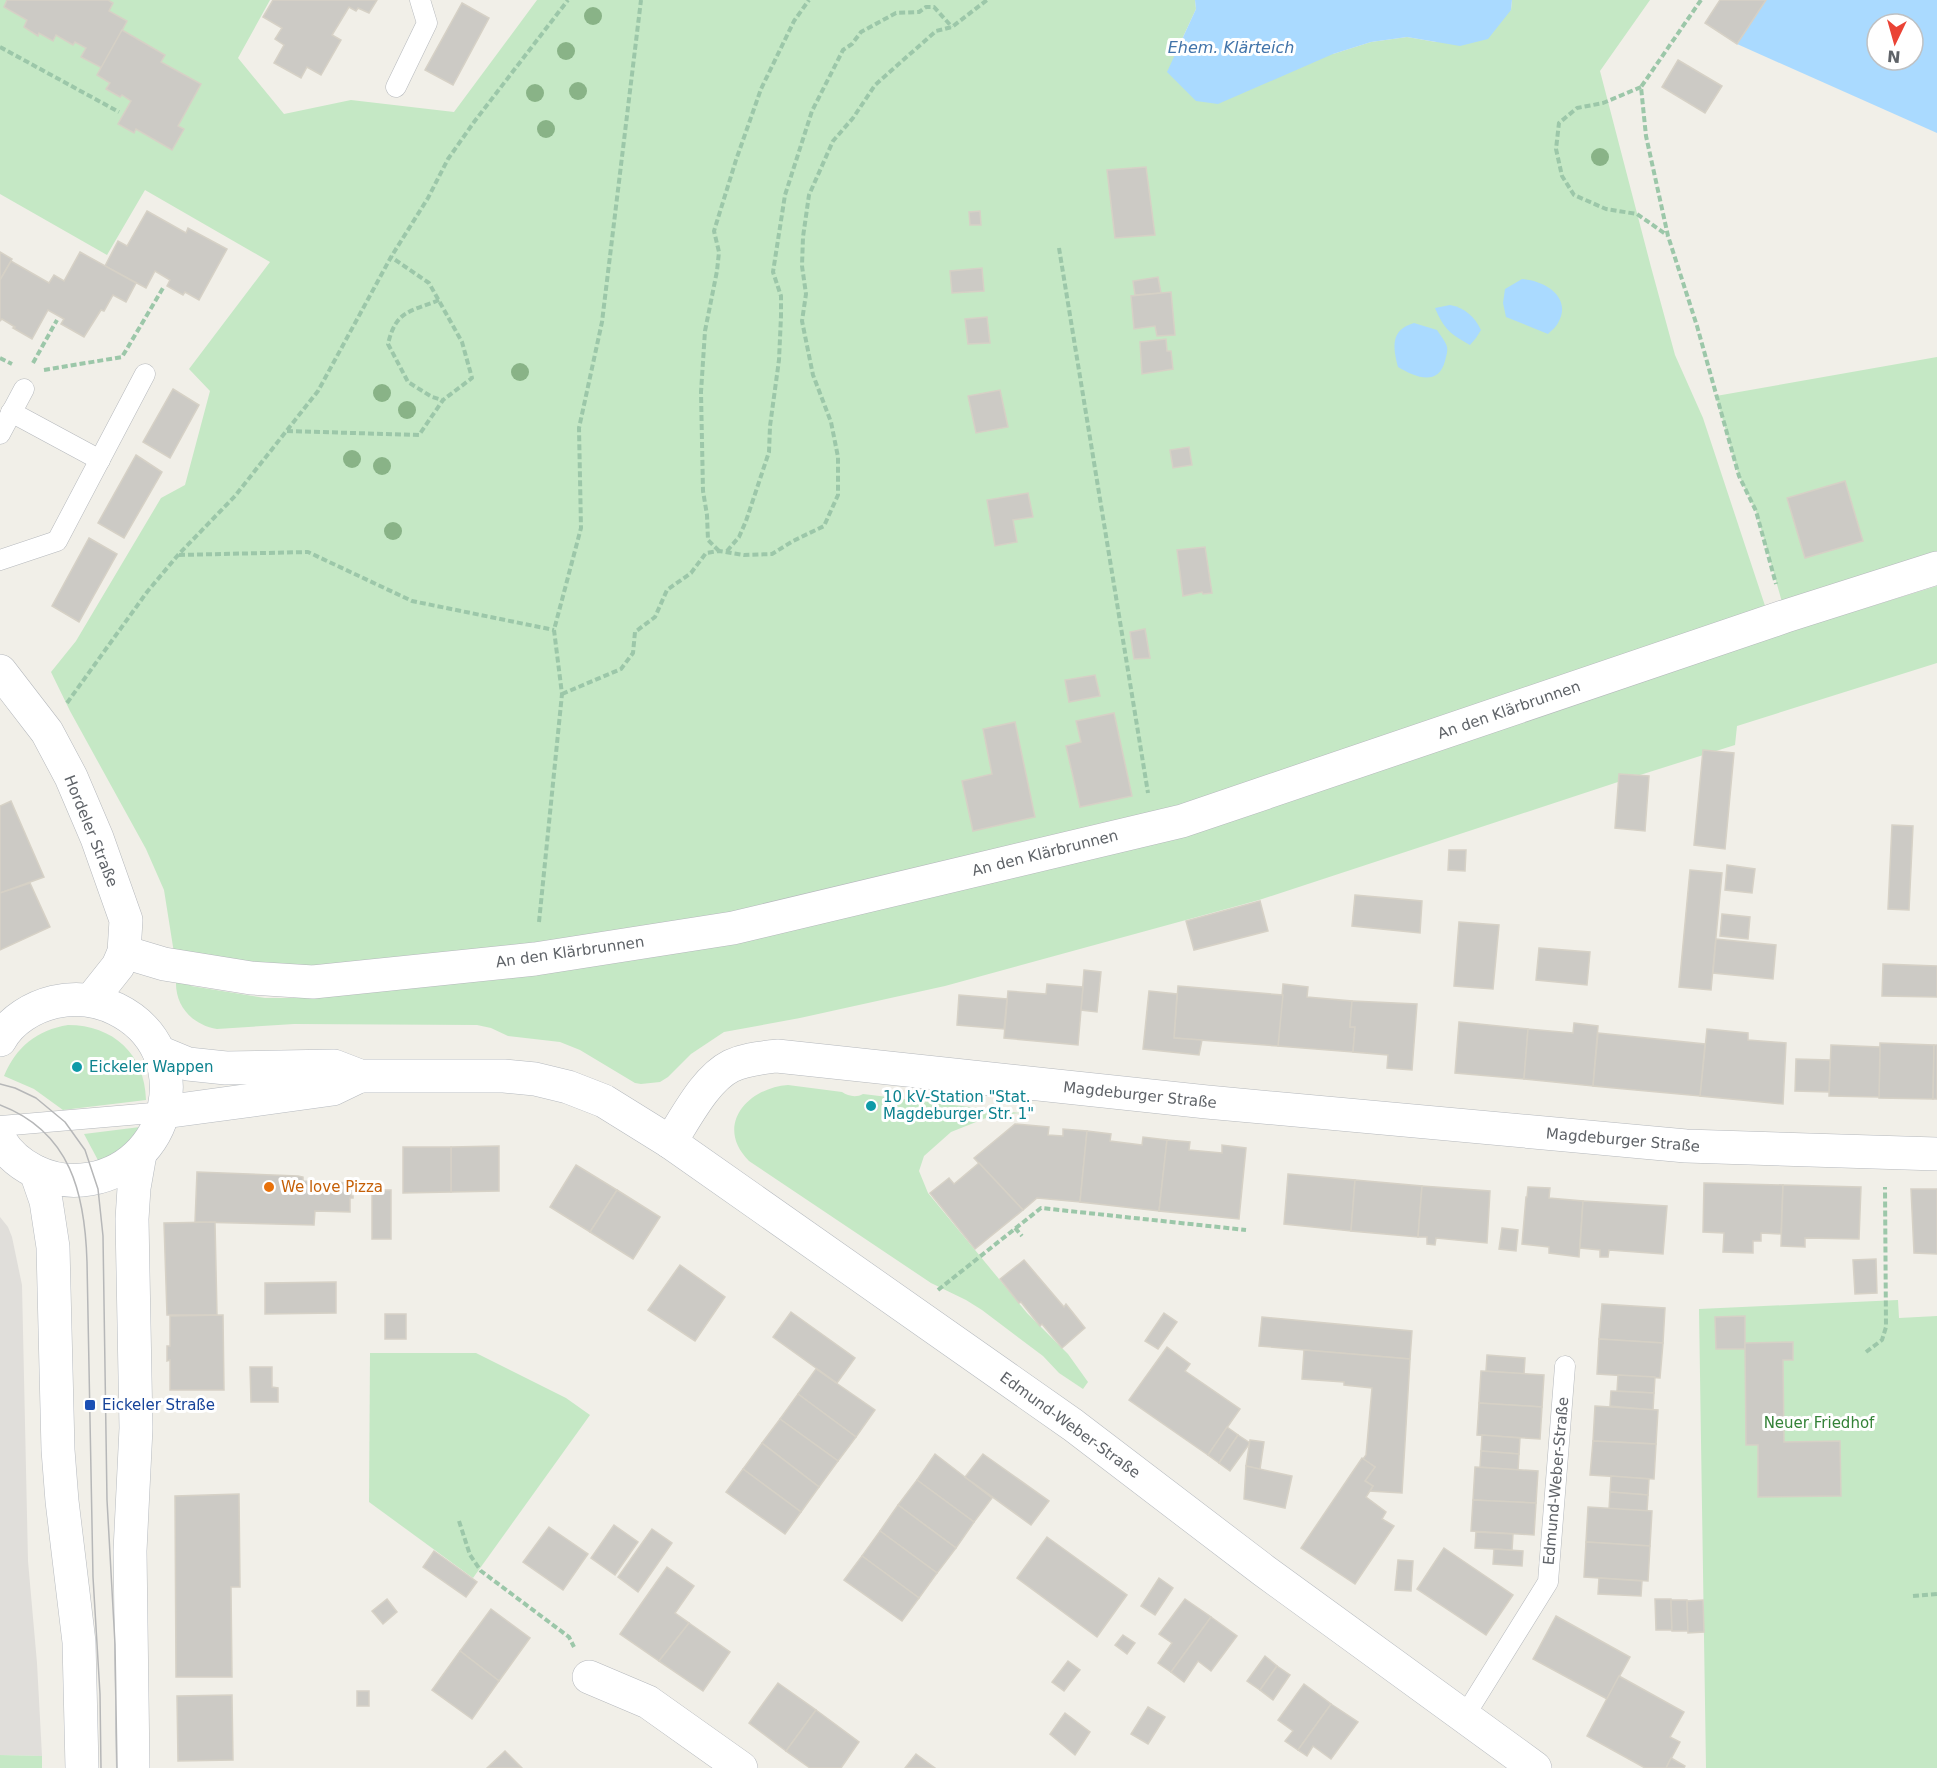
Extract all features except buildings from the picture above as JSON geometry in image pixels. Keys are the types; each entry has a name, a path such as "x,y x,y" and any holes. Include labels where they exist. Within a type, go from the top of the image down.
{"street":[{"name":"An den Klärbrunnen","path":"124,952 164,964 251,978 313,982 535,959 733,928 1182,821 1786,616 1937,568"},
{"name":"Hordeler Straße","path":"0,671 47,732 71,777 97,838 126,920 124,952 118,966 91,1000"},
{"path":"0,1140 18,1160 36,1172 75,1181 95,1179 119,1170 140,1154 154,1135 164,1112 166,1098 166,1082 159,1052 150,1037 131,1018 108,1005 91,1000 67,999 43,1004 21,1016 1,1036"},
{"path":"159,1052 188,1064 226,1068 334,1066 360,1076 504,1076 535,1079 568,1087 604,1101 670,1142"},
{"name":"Magdeburger Straße","path":"670,1142 714,1077 731,1066 752,1059 777,1056 1207,1102 1686,1146 1937,1154"},
{"path":"164,1112 333,1089 360,1076"},
{"name":"Edmund-Weber-Straße","path":"670,1142 1073,1425 1263,1570 1535,1768"},
{"path":"133,1768 130,1551 136,1428 132,1219 134,1188 140,1154"},
{"path":"36,1172 46,1201 53,1247 58,1450 79,1642 82,1768"},
{"path":"589,1677 648,1702 741,1768"}],"lane":[{"path":"396,87 427,23 420,0"},
{"path":"0,560 57,541 145,374"},
{"path":"0,434 26,381"},
{"path":"11,412 100,460"},
{"path":"0,1126 164,1112"},
{"name":"Edmund-Weber-Straße","path":"1464,1717 1548,1582 1565,1366"}],"path":[{"path":"47,732 147,592 178,555 235,496 318,391 391,257 428,198 448,159 568,0"},
{"path":"535,959 562,694 554,630 581,528 579,428 602,322 641,0"},
{"path":"719,551 708,540 703,491 701,392 705,331 719,252 714,231 761,89 794,21 810,0"},
{"path":"562,694 621,669 633,653 635,632 655,617 667,590 691,573 706,553 727,551 744,555 772,554 824,526 838,495 838,457 831,422 813,375 802,321 806,294 802,266 803,237 809,195 833,141 853,118 874,85 936,31 952,27 987,0"},
{"path":"1668,236 1637,214 1606,209 1574,195 1562,176 1556,149 1559,123 1577,108 1603,103 1641,87 1701,0"},
{"path":"727,551 739,537 769,452 770,426 779,360 781,316 781,296 773,272 785,195 812,111 843,51 861,32 896,13 919,12 926,7 934,6 952,27"},
{"path":"0,46 119,112"},
{"path":"1641,87 1646,136 1668,236 1697,326 1739,476 1756,511 1786,616"},
{"path":"1059,248 1153,827"},
{"path":"286,431 419,435 443,400 472,378 462,342 429,283 391,257"},
{"path":"26,381 122,357 163,288"},
{"path":"439,300 400,315 392,328 388,344 408,382 443,400"},
{"path":"26,381 57,320"},
{"path":"0,358 26,381"},
{"path":"178,555 308,552 412,601 554,630"},
{"path":"1866,1352 1882,1340 1886,1327 1884,1153"},
{"path":"919,1317 940,1288 1041,1208 1246,1230"},
{"path":"1015,1228 1022,1236"},
{"path":"459,1521 470,1555 481,1571 569,1637 589,1677"},
{"path":"1913,1596 1937,1594"}],"shaded area":[{"path":"0,1217 12,1237 22,1285 28,1561 42,1756 0,1755"}],"green space":[{"path":"0,0 270,0 238,58 284,114 351,100 454,112 537,0 1195,0 1196,9 1177,50 1333,54 1371,42 1407,37 1436,42 1511,10 1512,0 1650,0 1600,71 1675,355 1703,418 1775,636 1937,586 1937,663 1737,726 1735,745 1640,775 1619,774 1618,782 1259,900 945,986 724,1032 691,1054 660,1082 635,1083 580,1050 560,1042 508,1036 491,1028 477,1025 294,1024 217,1029 208,1027 193,1019 182,1007 176,990 176,981 188,981 191,986 265,998 293,998 304,971 174,953 164,890 146,849 51,672 76,641 161,498 185,485 210,391 189,369 270,262 145,190 107,255 0,194"},
{"path":"1937,357 1937,568 1786,616 1756,511 1739,476 1716,396"},
{"path":"68,1025 99,1030 124,1045 140,1069 146,1100 63,1110 34,1089 4,1076 21,1048 47,1031"},
{"path":"788,1085 842,1092 852,1096 863,1094 1021,1113 991,1116 951,1132 924,1156 919,1171 928,1193 1027,1313 1068,1354 1088,1382 1083,1389 1059,1373 1043,1356 982,1310 931,1283 749,1161 739,1148 735,1135 735,1122 740,1111 748,1101 760,1093"},
{"path":"140,1127 133,1139 100,1164 84,1134"},
{"name":"Neuer Friedhof","path":"1898,1300 1899,1318 1937,1316 1937,1768 1706,1768 1699,1309"},
{"path":"370,1353 476,1353 566,1398 590,1415 473,1578 369,1502"},
{"path":"0,1755 42,1756 42,1768 0,1768"}],"water":[{"name":"Ehem. Klärteich","path":"1195,0 1512,0 1511,10 1488,39 1460,46 1407,37 1371,42 1333,54 1218,104 1196,101 1167,72 1196,9"},
{"path":"1766,0 1937,0 1937,133 1737,44"},
{"path":"1522,279 1547,287 1559,298 1562,314 1548,334 1506,317 1503,303 1505,289"},
{"path":"1450,305 1468,313 1481,330 1470,345 1448,330 1435,308"},
{"path":"1414,323 1437,330 1446,345 1447,354 1442,369 1432,377 1418,376 1398,367 1395,340 1401,330"}],"tram line":[{"path":"0,1084 36,1098 65,1122 85,1150 98,1189 103,1236 107,1500 115,1644 117,1768"},
{"path":"0,1105 24,1117 43,1131 58,1149 69,1168 83,1213 87,1262 93,1577 100,1694 101,1768"}],"place":[{"name":"Eickeler Wappen","path":"77,1067"},
{"name":"10 kV-Station \"Stat. Magdeburger Str. 1\"","path":"871,1106"},
{"name":"We love Pizza","path":"269,1187"},
{"name":"Eickeler Straße","path":"90,1405"}]}
